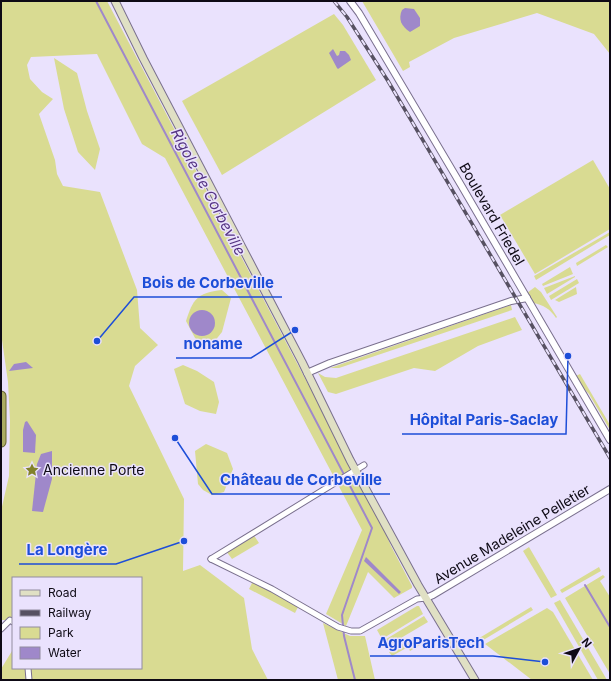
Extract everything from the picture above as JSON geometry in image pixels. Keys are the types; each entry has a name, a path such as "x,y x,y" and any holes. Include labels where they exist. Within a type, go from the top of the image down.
{"highway":[{"path":"1,396 1,442"}],"main road":[{"path":"115,1 142,58 307,373 356,470 426,598 475,680"}],"street":[{"name":"Boulevard Friedel","path":"350,1 371,33 610,440"},
{"path":"307,373 337,361 511,301 527,298"},
{"path":"364,465 210,559 272,589 338,627 351,631 360,631 417,599 426,598"},
{"name":"Avenue Madeleine Pelletier","path":"426,598 610,489"},
{"path":"1,629 11,621"},
{"path":"28,669 30,680"}],"green space":[{"path":"1,1 107,1 383,527 412,588 394,598 368,572 346,626 326,614 362,530 165,158 142,144 97,54 31,57 27,65 30,79 42,92 53,99 39,114 55,160 57,174 63,186 100,192 137,290 140,328 158,345 135,366 129,386 184,499 183,571 200,565 244,598 252,649 268,680 1,680 1,669 12,651 12,669 142,669 142,577 12,577 12,620 1,620 1,511 9,476 10,421 8,382 1,333"},
{"path":"362,1 610,1 610,54 594,34 537,13 454,38 409,62 410,67 403,71"},
{"path":"334,14 343,25 376,80 222,175 182,101"},
{"path":"54,58 77,73 87,111 100,149 95,170 78,152 64,109"},
{"path":"593,160 610,189 610,229 535,274 500,215"},
{"path":"610,232 610,235 536,280 534,276"},
{"path":"606,245 608,247 577,266 576,263"},
{"path":"570,267 573,274 543,286 542,284"},
{"path":"575,277 547,294 544,288"},
{"path":"577,279 579,283 551,300 549,296"},
{"path":"535,287 541,292 557,317 556,318 546,308 533,303 527,293"},
{"path":"576,287 577,294 559,302 555,300"},
{"path":"222,290 231,298 222,332 210,347 195,338 186,321 191,307 197,298 207,293"},
{"path":"511,305 512,310 339,368 330,368"},
{"path":"515,317 522,330 478,346 435,371 414,368 336,394 328,392 318,373 325,377 336,378"},
{"path":"183,365 197,371 214,382 219,402 216,414 200,411 185,404 174,369"},
{"path":"580,374 610,425 610,430 589,394 576,376"},
{"path":"206,444 227,453 233,469 224,492 212,495 203,490 198,484 195,451"},
{"path":"253,534 259,543 232,559 226,551"},
{"path":"529,547 557,595 551,598 523,551"},
{"path":"599,567 601,571 562,593 560,590"},
{"path":"603,575 605,577 600,581 610,597 610,674 565,598"},
{"path":"253,581 299,605 295,613 249,589"},
{"path":"560,600 607,680 598,680 554,603"},
{"path":"419,606 423,614 382,639 377,630"},
{"path":"531,607 533,610 480,642 476,640"},
{"path":"547,608 553,612 593,680 532,680 485,644"},
{"path":"424,616 428,622 389,645 385,645 383,641"},
{"path":"323,623 350,636 365,636 375,680 338,680"},
{"path":"414,637 421,637 425,642 410,651 408,647 392,656 389,652"}],"water":[{"path":"405,8 414,9 420,18 420,26 410,32 402,25 400,19 402,10"},
{"path":"333,49 337,56 339,55 340,51 345,51 351,60 338,69 329,53"},
{"path":"202,310 211,314 215,323 211,332 202,336 193,332 189,323 193,314"},
{"path":"26,362 33,368 9,371 14,364"},
{"path":"27,421 36,435 35,453 23,452 23,430 25,422"},
{"path":"52,451 52,479 43,512 32,511 37,464 41,454"},
{"path":"366,557 401,592 399,594 364,561"}],"waterway":[{"name":"Rigole de Corbeville","path":"96,1 372,528 342,615 344,636 355,680"},
{"path":"585,585 610,627"}],"railway":[{"path":"334,1 347,17 388,81 610,458"}],"place":[{"name":"noname","path":"295,330"},
{"name":"Bois de Corbeville","path":"97,341"},
{"name":"Hôpital Paris-Saclay","path":"568,356"},
{"name":"Château de Corbeville","path":"175,438"},
{"name":"Ancienne Porte","path":"32,470"},
{"name":"La Longère","path":"184,541"},
{"name":"AgroParisTech","path":"545,662"}]}
